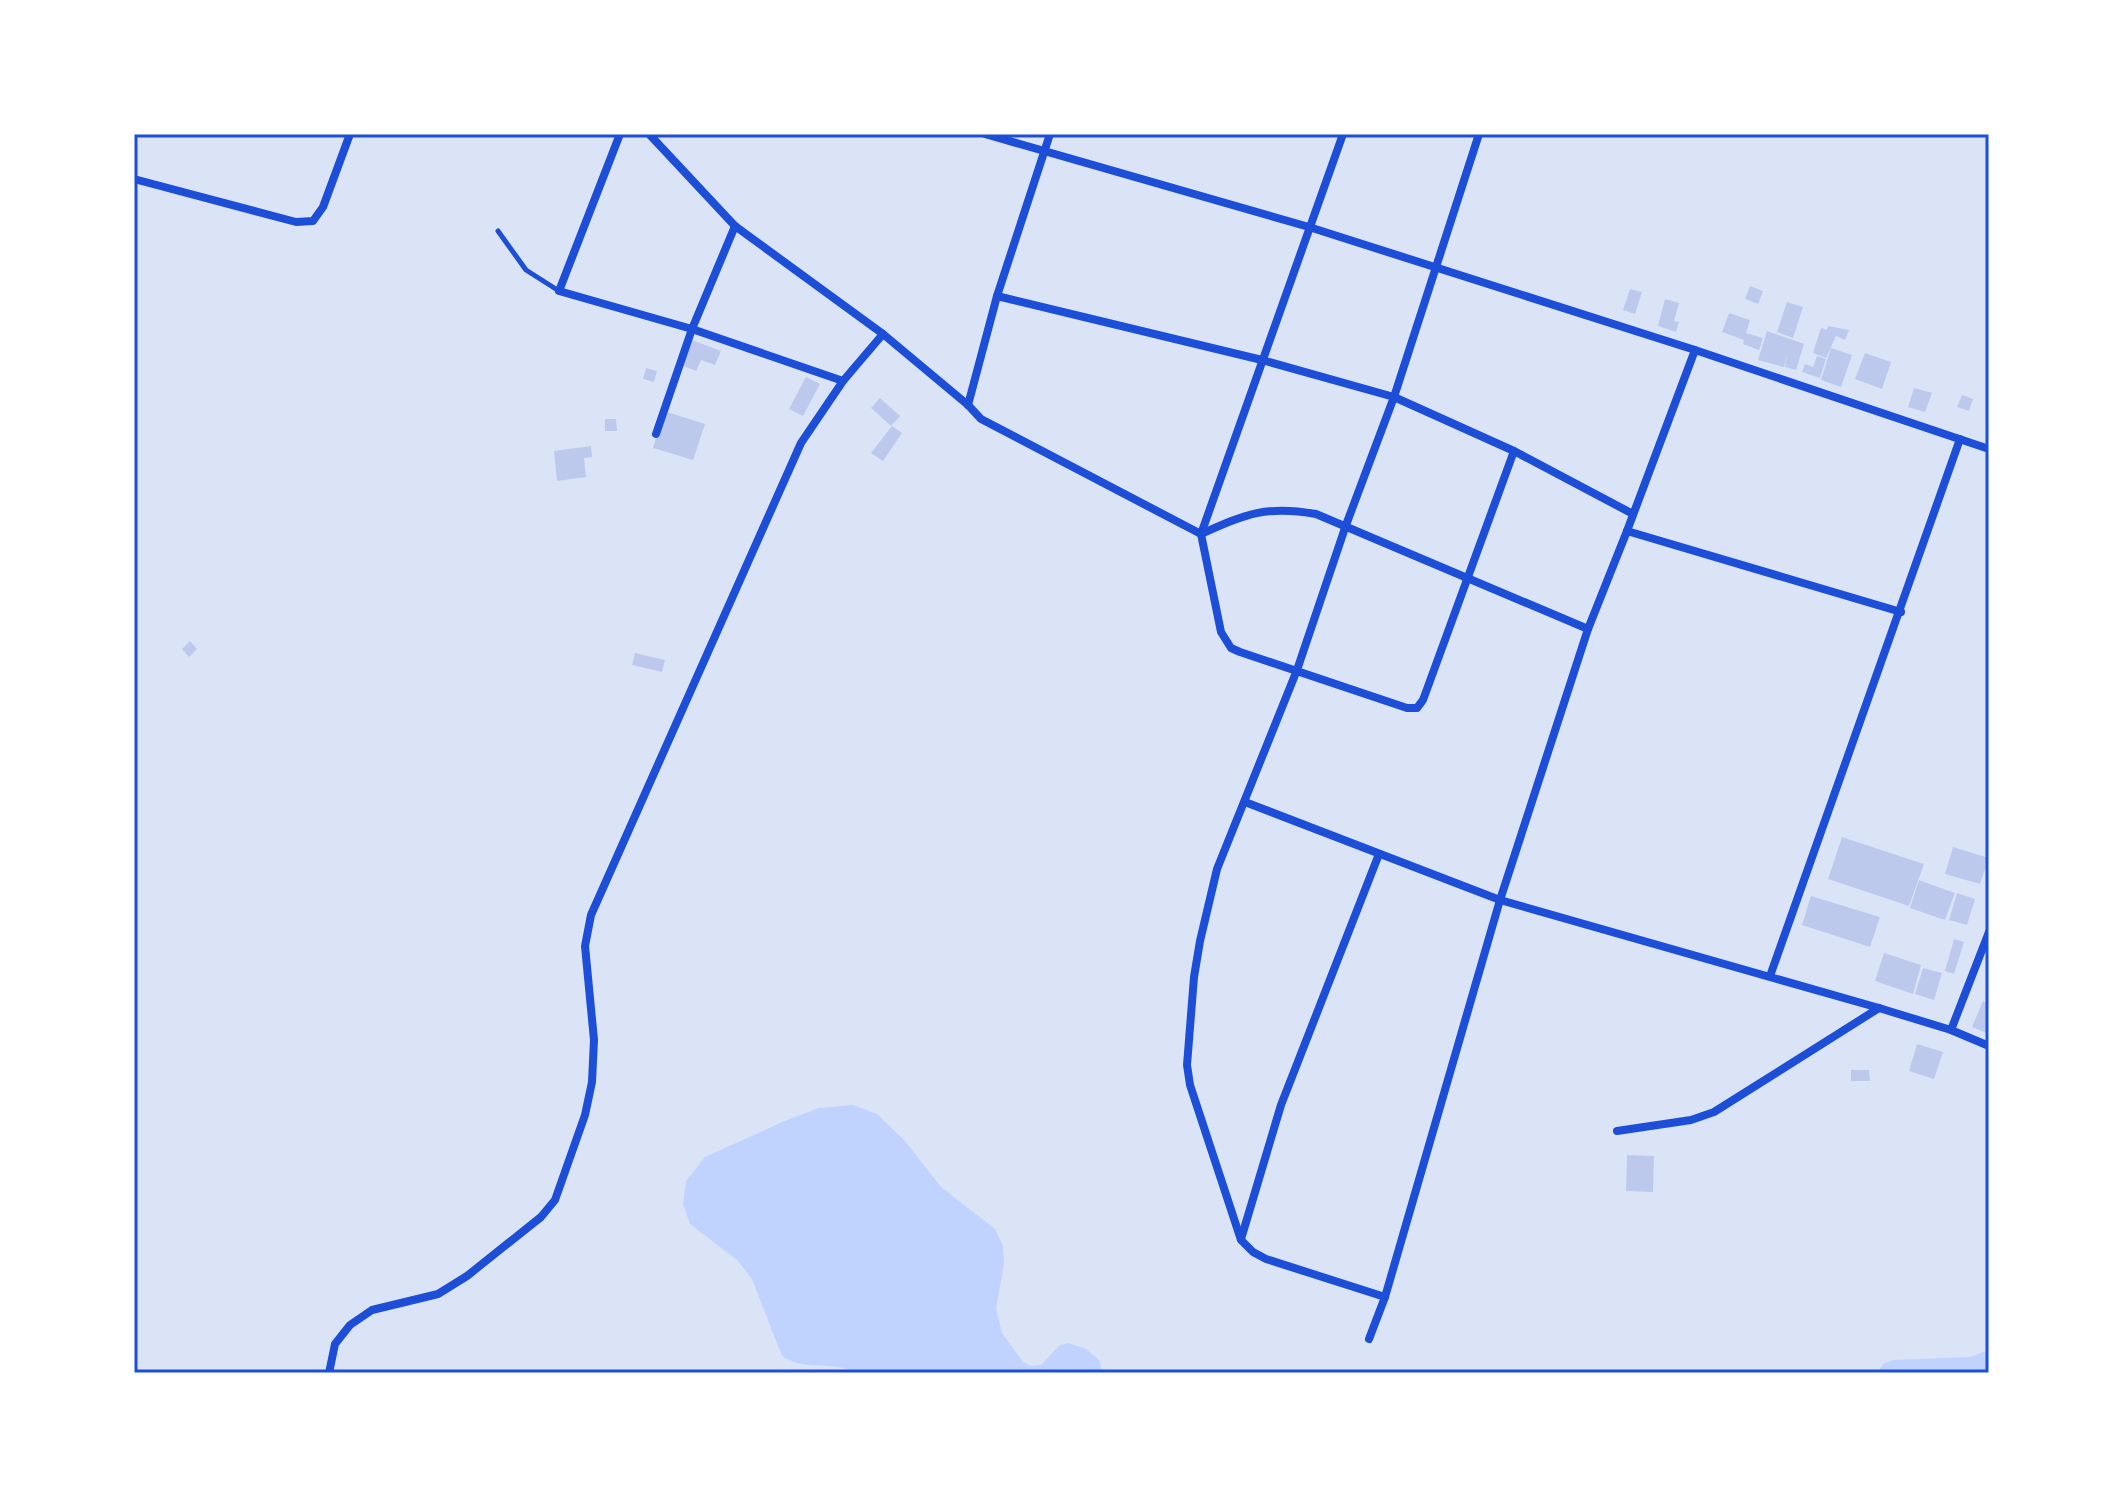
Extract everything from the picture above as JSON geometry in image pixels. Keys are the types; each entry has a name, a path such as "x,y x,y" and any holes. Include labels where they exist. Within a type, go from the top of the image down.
{"street":[{"path":"134,179 296,222 313,221 323,207 350,134"},
{"path":"620,134 559,291 692,329 843,381"},
{"path":"649,134 735,226 883,334 981,419 1201,534 1260,511 1287,509 1316,514 1588,629"},
{"path":"985,134 1309,227 1695,350 1989,449"},
{"path":"968,405 997,296 1050,134"},
{"path":"1343,134 1201,534 1225,641 1240,652 1407,708 1417,708 1423,700 1514,451"},
{"path":"1385,1297 1266,1259 1241,1240 1190,1085 1187,1065 1200,941 1217,869 1297,670 1394,397 1479,134"},
{"path":"656,434 692,329 735,226"},
{"path":"997,296 1262,360 1394,397 1514,451 1633,514"},
{"path":"329,1373 335,1344 350,1325 372,1310 438,1294 467,1276 541,1217 555,1200 585,1115 592,1082 594,1040 585,946 591,915 801,443 843,381 883,334"},
{"path":"1369,1339 1385,1297 1500,900 1588,629 1695,350"},
{"path":"1770,976 1960,439"},
{"path":"1627,531 1901,612"},
{"path":"1245,802 1500,900 1879,1008 1951,1030 1989,1046"},
{"path":"1241,1240 1281,1105 1379,854"},
{"path":"1951,1030 1989,932"},
{"path":"1617,1131 1691,1120 1714,1112 1879,1008"}],"lane":[{"path":"498,231 526,270 559,291"}],"shaded area":[{"path":"134,134 1989,134 1989,1373 134,1373"}],"water":[{"path":"853,1105 877,1114 905,1141 941,1187 995,1229 1003,1246 1004,1264 996,1309 1002,1333 1023,1362 1030,1366 1041,1365 1060,1345 1068,1343 1086,1349 1099,1360 1103,1373 858,1373 838,1367 800,1364 782,1356 752,1279 737,1260 690,1224 683,1204 686,1181 705,1157 819,1108"},
{"path":"1989,1350 1989,1373 1877,1373 1883,1364 1893,1360 1970,1357"}],"building":[{"path":"1750,286 1763,291 1758,304 1745,299"},
{"path":"1630,289 1642,292 1635,314 1623,310"},
{"path":"1665,299 1679,303 1674,321 1679,322 1676,332 1658,326"},
{"path":"1787,302 1803,307 1793,338 1777,332"},
{"path":"1729,313 1750,320 1746,333 1763,338 1759,350 1743,344 1744,340 1722,332"},
{"path":"1828,326 1849,330 1845,340 1836,336 1826,358 1813,353 1821,328 1827,330"},
{"path":"1767,331 1804,344 1796,370 1785,367 1787,355 1784,367 1758,360"},
{"path":"692,340 721,351 715,365 701,360 696,371 683,366"},
{"path":"1831,348 1852,355 1841,387 1821,380"},
{"path":"1865,353 1891,362 1882,389 1855,379"},
{"path":"1817,356 1826,359 1820,378 1802,372 1805,364 1813,367"},
{"path":"646,368 657,371 654,382 643,379"},
{"path":"806,377 820,384 803,416 789,409"},
{"path":"1914,388 1932,393 1925,412 1908,407"},
{"path":"1962,395 1973,399 1969,411 1957,407"},
{"path":"880,398 900,416 891,426 871,408"},
{"path":"664,411 705,424 693,460 653,448"},
{"path":"605,419 616,419 617,431 605,431"},
{"path":"892,426 902,433 883,461 871,453"},
{"path":"591,446 592,457 584,458 586,477 557,481 554,451"},
{"path":"190,641 197,649 189,657 182,649"},
{"path":"635,653 665,660 662,672 632,665"},
{"path":"1842,837 1924,864 1909,906 1828,879"},
{"path":"1953,847 1989,858 1980,884 1945,874"},
{"path":"1919,880 1955,893 1945,920 1910,908"},
{"path":"1957,893 1975,899 1967,925 1949,920"},
{"path":"1811,896 1880,917 1870,947 1802,925"},
{"path":"1954,939 1964,942 1954,974 1945,971"},
{"path":"1884,953 1921,965 1913,994 1875,981"},
{"path":"1923,968 1942,973 1934,1000 1915,994"},
{"path":"1983,1001 1989,1003 1989,1034 1972,1027"},
{"path":"1917,1044 1943,1052 1934,1079 1909,1071"},
{"path":"1851,1070 1869,1070 1870,1081 1851,1081"},
{"path":"1627,1155 1654,1156 1653,1192 1626,1191"}]}
